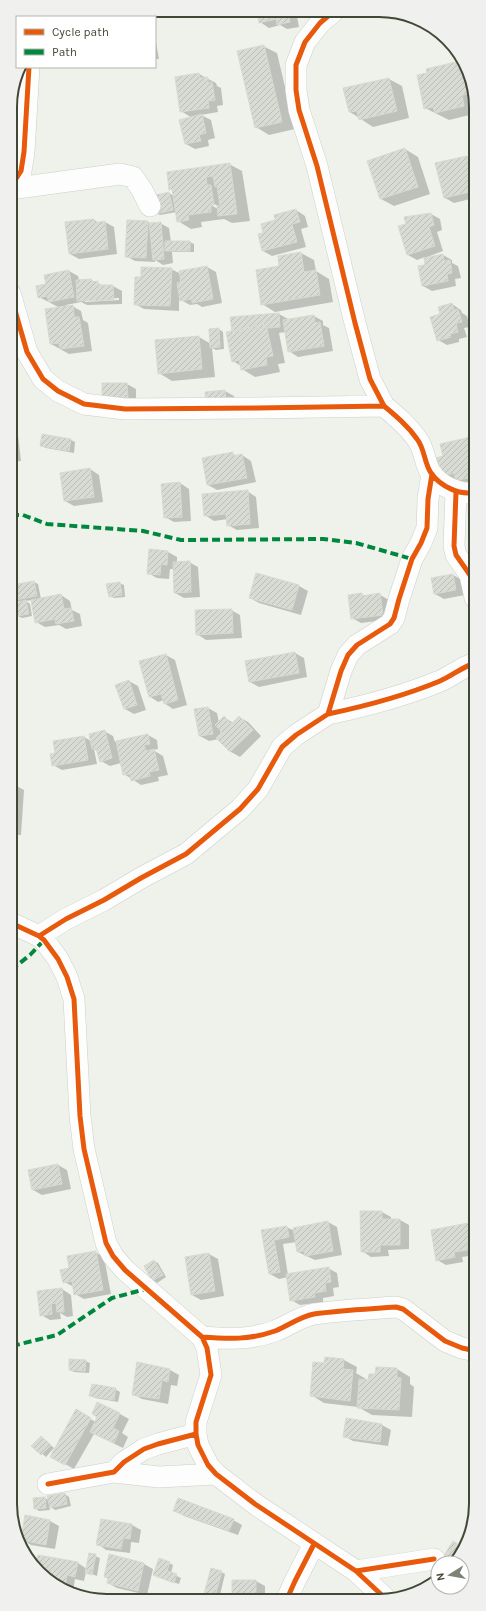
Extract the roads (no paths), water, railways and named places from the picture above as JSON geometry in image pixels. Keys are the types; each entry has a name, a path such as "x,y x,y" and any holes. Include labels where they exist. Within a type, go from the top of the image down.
{"street":[{"path":"328,17 320,23 305,42 296,65 296,90 299,110 317,166 362,351 370,379 384,406 405,423 418,440 432,474 443,484 462,495"},
{"path":"17,178 21,171 24,152 29,68"},
{"path":"17,188 120,174 133,177 150,206"},
{"path":"17,316 28,352 43,379 58,391 84,404 125,409 384,406"},
{"path":"328,714 341,670 348,655 357,645 390,624 394,618 398,599 412,559 427,528 428,499 432,474"},
{"path":"428,517 462,495"},
{"path":"462,495 454,546 456,554 469,574"},
{"path":"39,936 66,919 104,900 186,854 240,808 258,789 282,747 296,735 328,714 364,706 405,694 440,681 469,665"},
{"path":"17,926 39,936 58,959 67,977 74,999 79,1101 84,1150 106,1243 113,1256 125,1270 202,1337 207,1348 211,1375 196,1422 196,1434 198,1445 208,1465 216,1474 254,1504 339,1559 380,1594"},
{"path":"202,1337 242,1339 264,1335 277,1330 294,1320 313,1314 396,1307 403,1309 445,1341 469,1350"},
{"path":"114,1472 124,1462 144,1449 196,1434"},
{"path":"48,1484 114,1472 159,1476 216,1474"},
{"path":"289,1594 314,1544"},
{"path":"356,1572 430,1559"}]}
